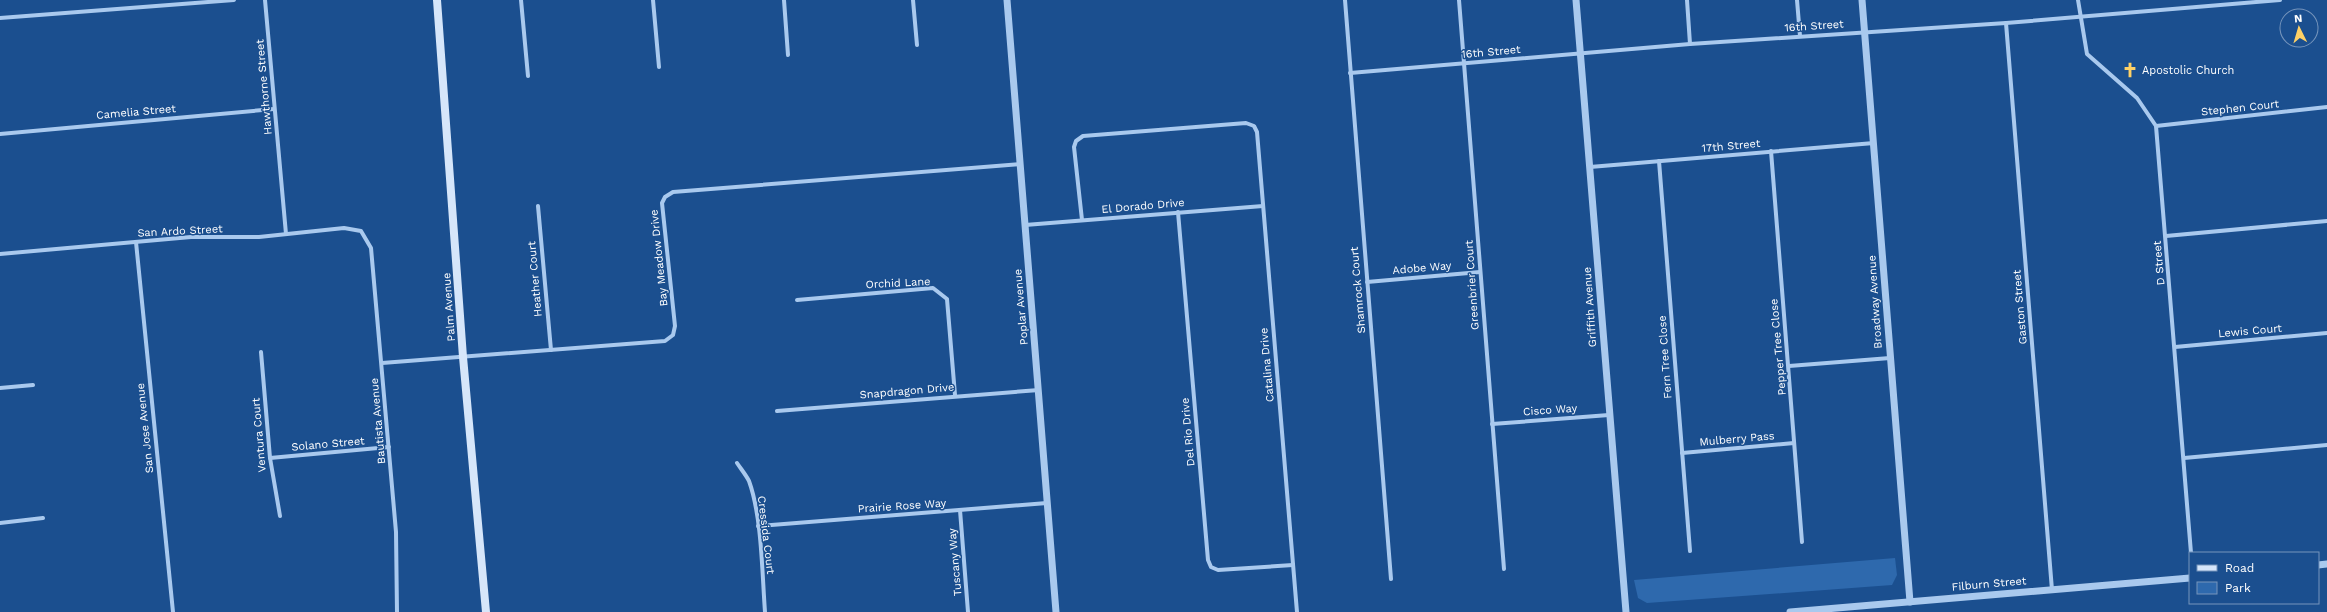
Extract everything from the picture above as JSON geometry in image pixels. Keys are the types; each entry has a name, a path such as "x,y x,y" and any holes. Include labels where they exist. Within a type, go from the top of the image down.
{"main road":[{"name":"Palm Avenue","path":"437,0 463,357 486,612"}],"street":[{"path":"0,18 234,0"},
{"name":"Hawthorne Street","path":"265,0 286,234"},
{"path":"521,0 528,76"},
{"path":"653,0 659,67"},
{"path":"784,0 788,55"},
{"path":"913,0 917,45"},
{"name":"Poplar Avenue","path":"1007,0 1056,612"},
{"name":"Shamrock Court","path":"1345,0 1366,282 1391,579"},
{"name":"Greenbrier Court","path":"1459,0 1504,569"},
{"name":"Griffith Avenue","path":"1576,0 1626,612"},
{"path":"1687,0 1690,44"},
{"path":"1797,0 1800,36"},
{"name":"Broadway Avenue","path":"1862,0 1910,602"},
{"name":"D Street","path":"2078,0 2087,54 2137,98 2156,126 2191,552"},
{"name":"16th Street","path":"1350,73 1690,44 1865,31 2006,23 2280,0"},
{"name":"Gaston Street","path":"2006,23 2052,590"},
{"name":"Stephen Court","path":"2156,126 2327,107"},
{"name":"Camelia Street","path":"0,134 274,109"},
{"name":"Catalina Drive","path":"1082,220 1074,147 1076,141 1083,136 1246,123 1254,126 1257,132 1297,612"},
{"name":"17th Street","path":"1590,167 1874,143"},
{"name":"Pepper Tree Close","path":"1770,151 1789,366 1802,542"},
{"name":"Fern Tree Close","path":"1659,161 1690,551"},
{"name":"Bay Meadow Drive","path":"382,363 665,341 672,335 675,326 662,203 665,197 673,192 1021,164"},
{"name":"Heather Court","path":"538,206 551,350"},
{"name":"El Dorado Drive","path":"1025,225 1263,206"},
{"name":"Del Rio Drive","path":"1178,212 1208,560 1211,567 1218,570 1293,565"},
{"path":"2166,236 2327,222"},
{"name":"San Ardo Street","path":"0,254 191,237 259,237 344,228 361,231"},
{"name":"Bautista Avenue","path":"361,231 371,248 382,363 398,555 397,612"},
{"name":"San Jose Avenue","path":"136,242 173,612"},
{"name":"Adobe Way","path":"1366,282 1480,272"},
{"name":"Orchid Lane","path":"797,300 933,288 940,292 947,299 955,396"},
{"name":"Lewis Court","path":"2175,347 2327,333"},
{"name":"Ventura Court","path":"261,352 270,458 280,516"},
{"path":"1789,366 1890,358"},
{"path":"0,388 33,385"},
{"name":"Snapdragon Drive","path":"777,411 1038,390"},
{"name":"Cisco Way","path":"1492,424 1610,415"},
{"name":"Mulberry Pass","path":"1682,453 1794,443"},
{"path":"2184,458 2327,445"},
{"name":"Solano Street","path":"270,458 389,447"},
{"name":"Cressida Court","path":"737,463 748,480 758,526 766,612"},
{"name":"Prairie Rose Way","path":"758,526 1047,503"},
{"name":"Tuscany Way","path":"960,510 968,612"},
{"path":"0,523 43,518"},
{"name":"Filburn Street","path":"1790,612 2189,578"}],"green space":[{"path":"1895,558 1897,575 1892,585 1647,603 1638,598 1634,580"}],"place":[{"name":"Apostolic Church","path":"2130,70"}]}
